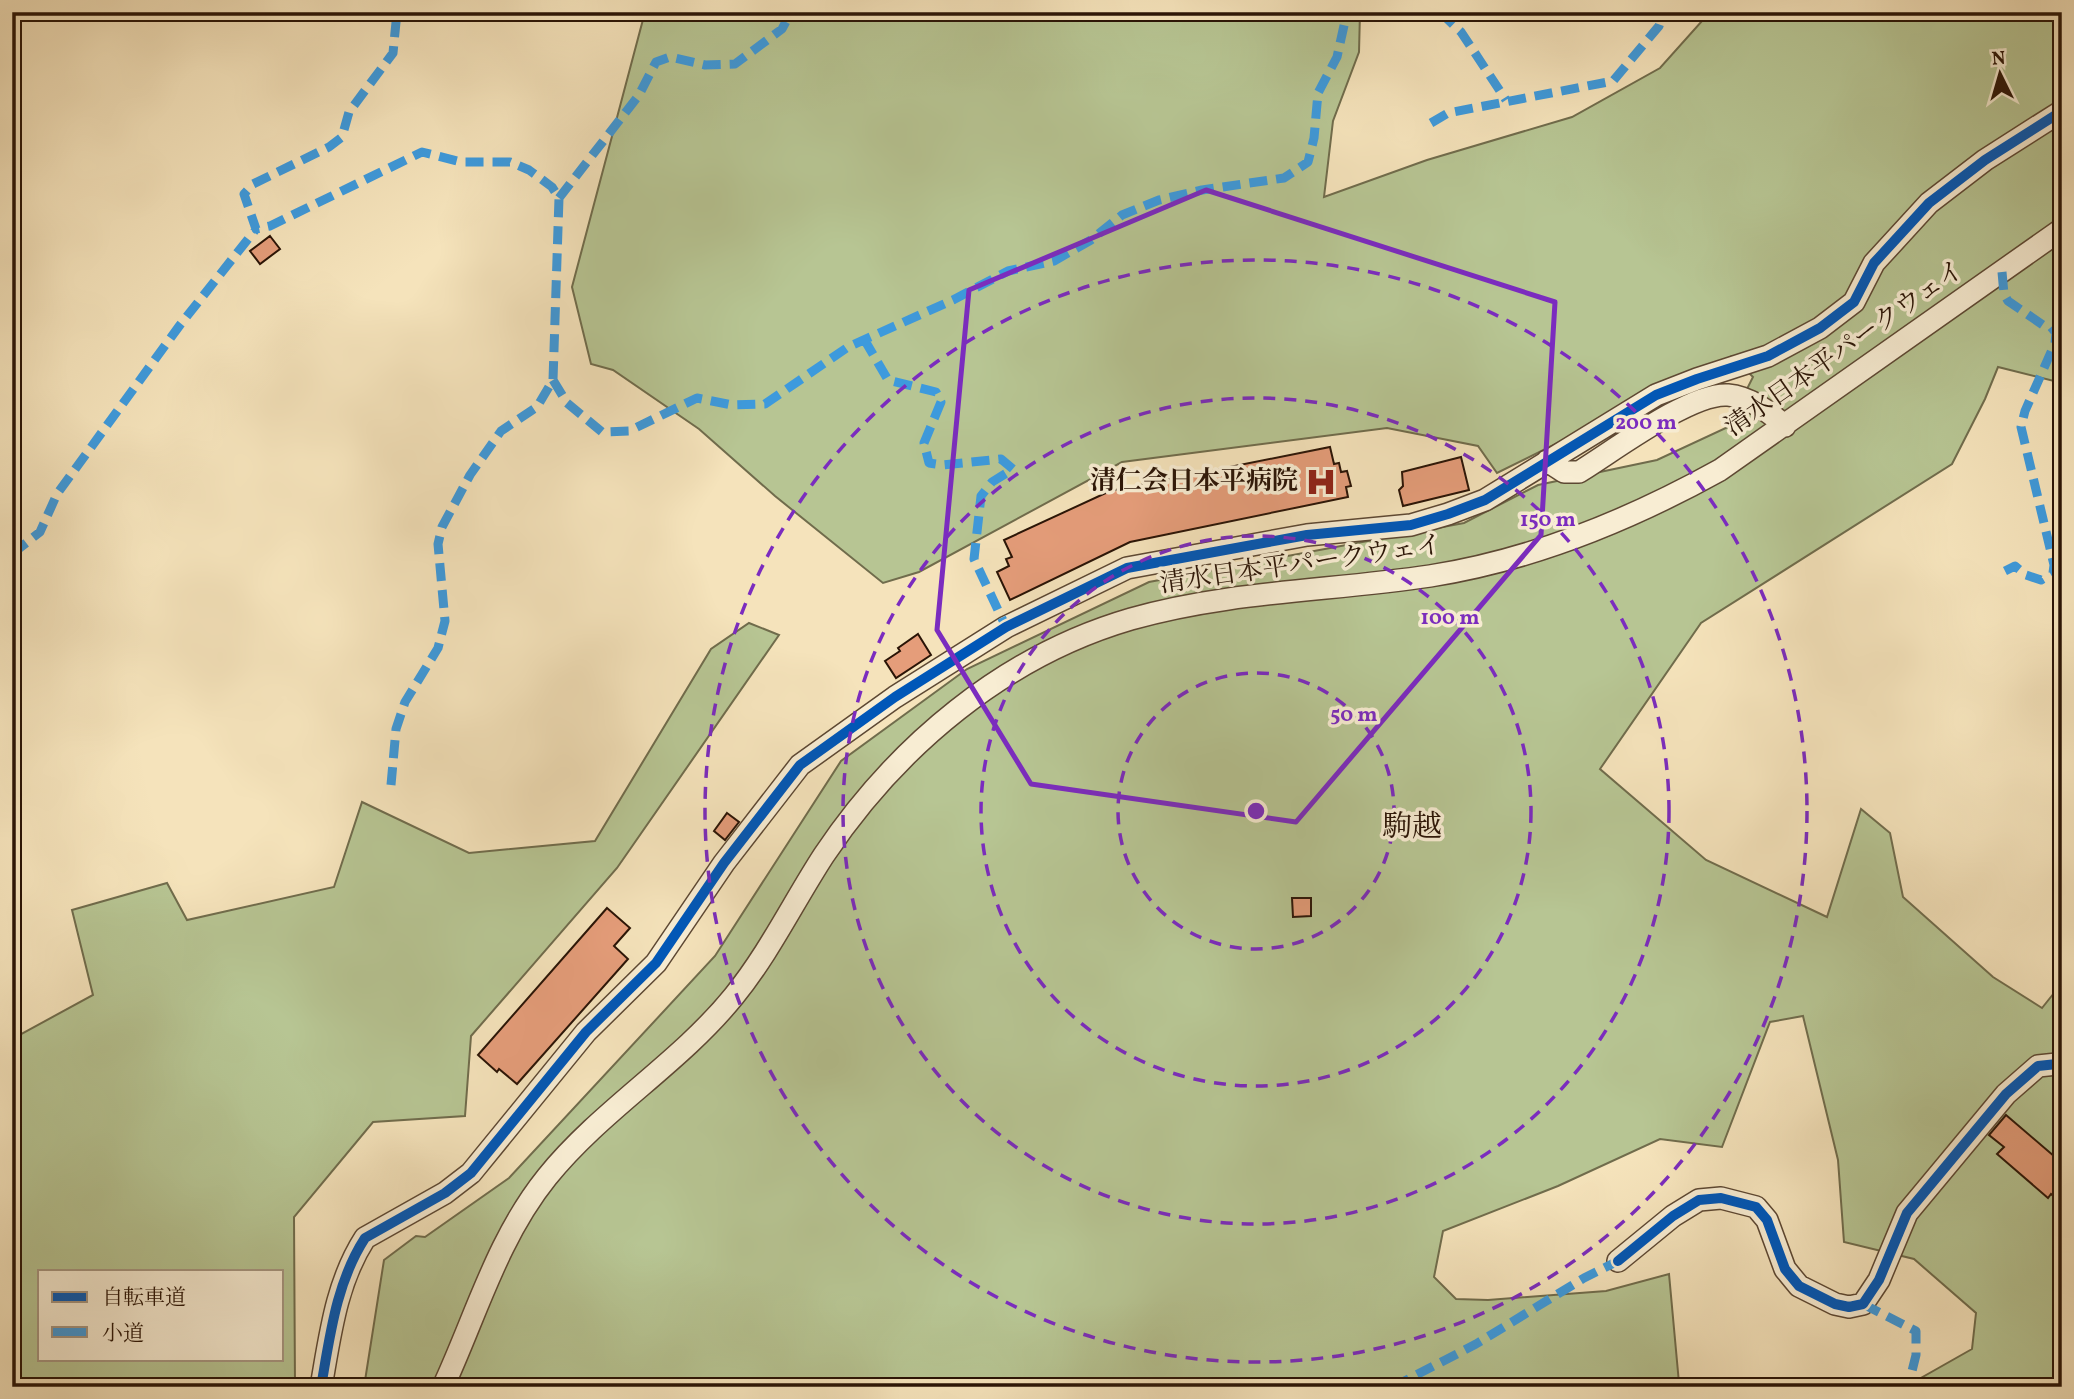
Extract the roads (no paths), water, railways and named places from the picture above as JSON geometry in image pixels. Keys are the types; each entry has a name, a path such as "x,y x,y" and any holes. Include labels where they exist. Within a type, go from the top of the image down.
{"street":[{"path":"321,1387 333,1314 357,1251 365,1238 445,1193 471,1173 586,1032 656,962 723,863 800,765 895,697 1006,627 1127,568 1307,535 1411,525 1448,514 1485,500 1517,482 1656,395 1768,356 1820,328 1854,302 1874,263 1929,204 1986,160 2062,111"},
{"name":"清水日本平パークウェイ","path":"443,1387 494,1266 520,1214 548,1176 583,1137 678,1055 736,995 826,853 873,790 901,758 936,726 986,690 1037,659 1083,637 1128,620 1234,597 1428,576 1468,569 1546,547 1628,517 1678,494 1720,470 2062,229"},
{"path":"1547,461 1564,472 1579,472 1680,409 1707,397 1726,395 1746,399 1769,412 1784,426"},
{"path":"1618,1262 1673,1216 1699,1199 1721,1198 1756,1207 1767,1220 1785,1269 1799,1286 1835,1304 1849,1307 1863,1304 1879,1280 1907,1213 2006,1094 2038,1066 2062,1067"}],"place":[{"name":"清仁会日本平病院","path":"1321,482"}],"district":[{"name":"駒越","path":"1412,828"}]}
